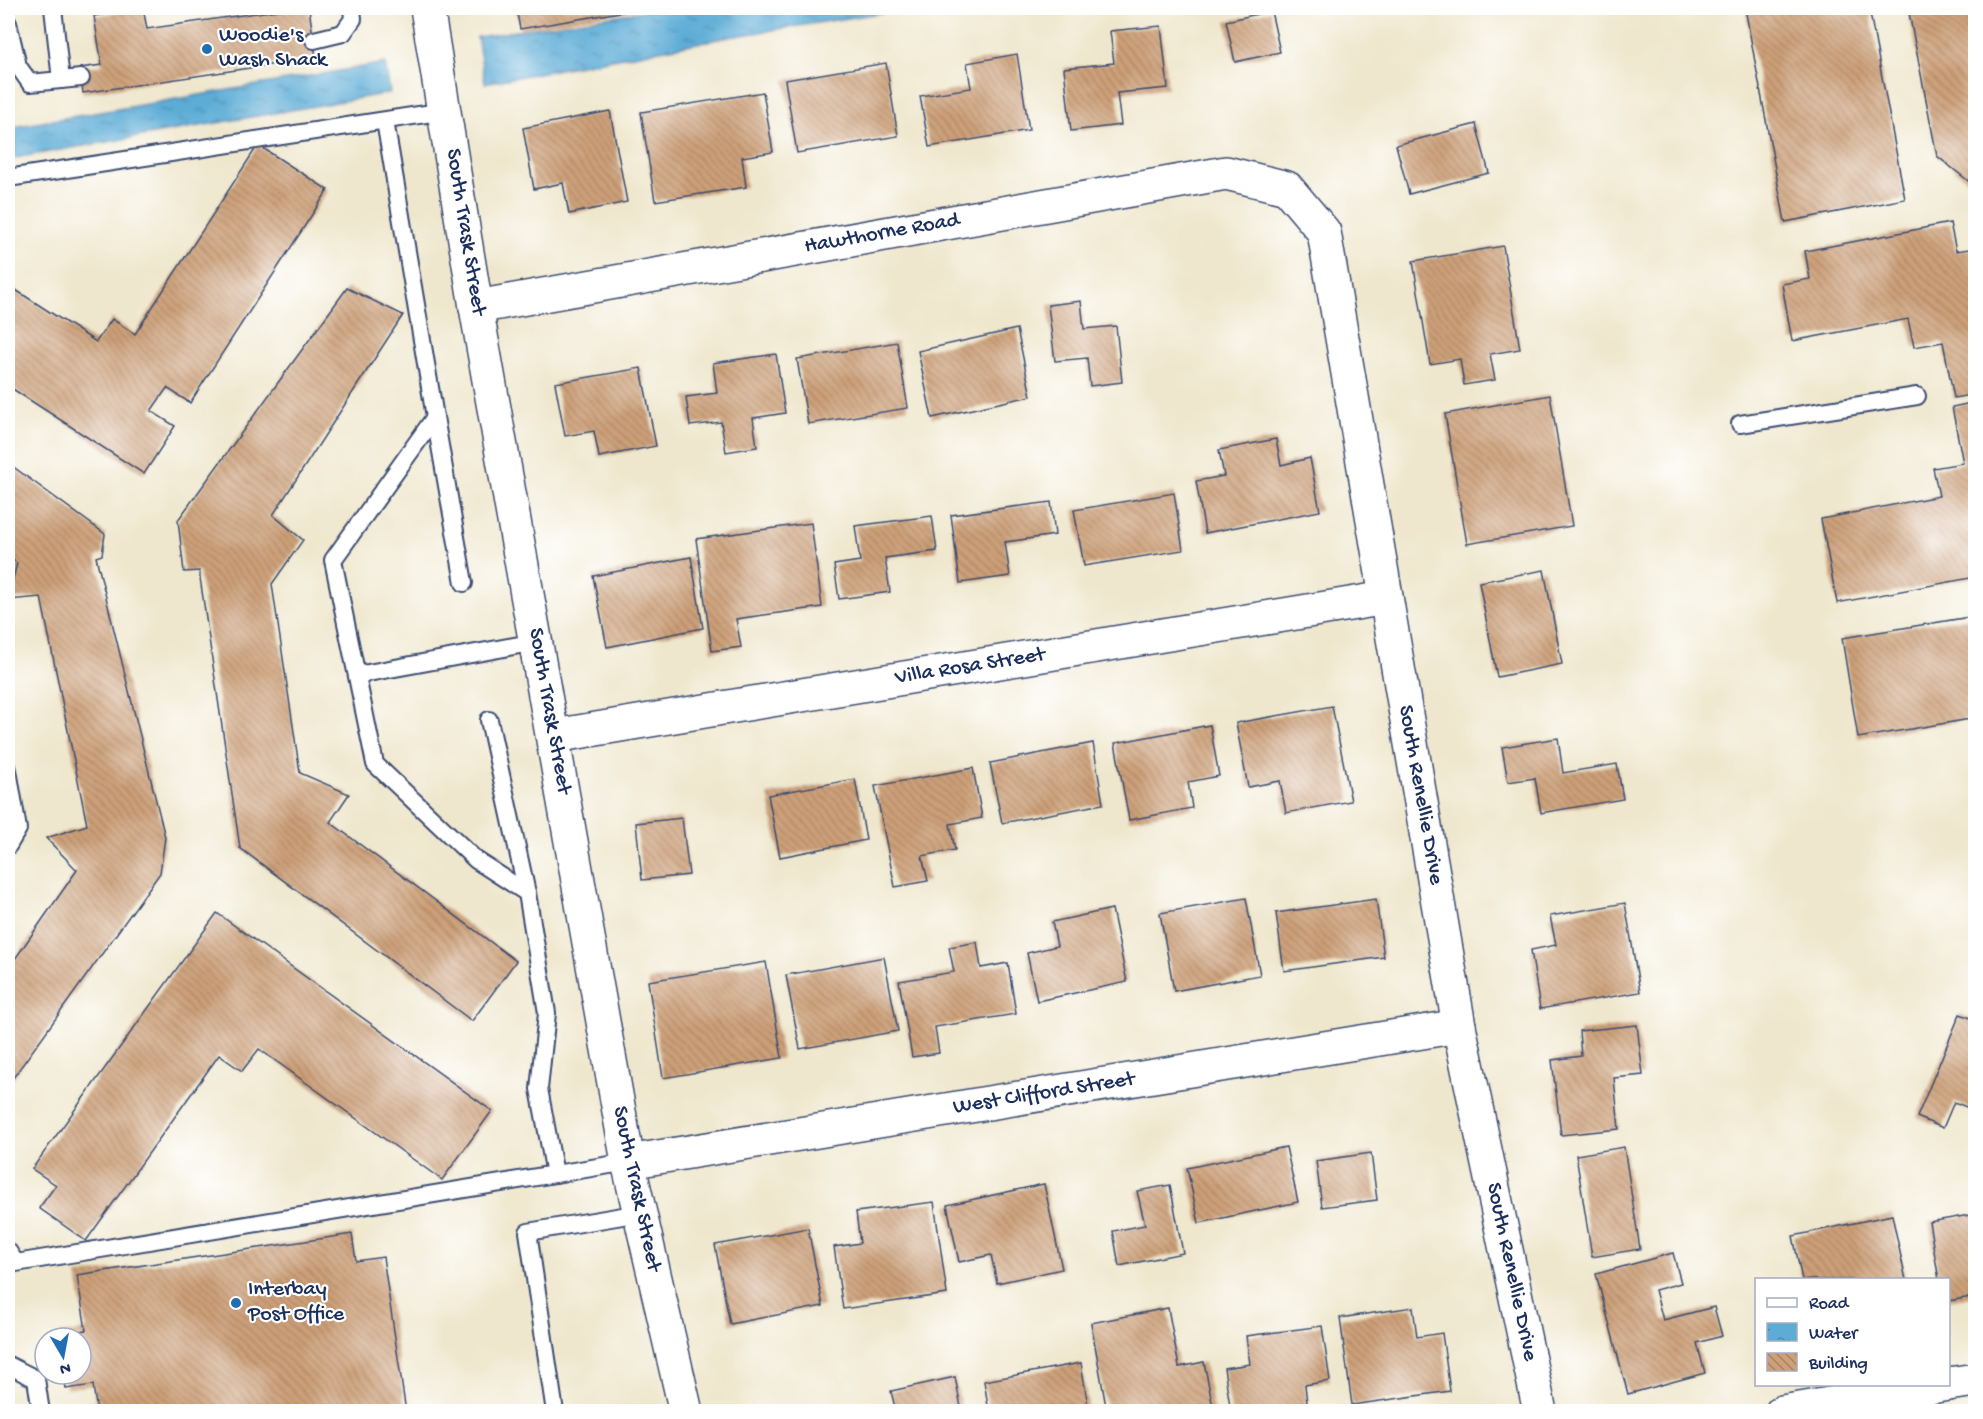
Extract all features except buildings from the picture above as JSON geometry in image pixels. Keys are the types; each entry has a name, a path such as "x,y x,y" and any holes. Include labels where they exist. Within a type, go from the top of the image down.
{"street":[{"name":"South Trask Street","path":"430,20 476,307 628,1161 686,1412"},
{"name":"Hawthorne Road","path":"476,307 1226,173 1287,189"},
{"name":"South Renellie Drive","path":"1287,189 1324,232 1459,1026 1540,1412"},
{"name":"Villa Rosa Street","path":"554,736 1386,598"},
{"name":"West Clifford Street","path":"628,1161 1459,1026"},
{"path":"1950,1384 1976,1380"},
{"path":"1782,1412 1936,1386"}],"lane":[{"path":"53,8 61,81"},
{"path":"314,40 343,33 353,19 352,8"},
{"path":"8,23 18,66 30,83 81,78"},
{"path":"8,178 385,121 444,105"},
{"path":"385,121 464,583"},
{"path":"1740,424 1917,396"},
{"path":"435,417 333,560 375,764 476,860 527,893"},
{"path":"357,675 536,642"},
{"path":"489,720 527,893 547,1013 539,1089 555,1174"},
{"path":"8,770 18,829 8,846"},
{"path":"8,1251 16,1263 628,1161"},
{"path":"555,1412 528,1232 640,1213"},
{"path":"8,1365 36,1379 41,1412"}],"water":[{"path":"663,8 911,8 729,37 485,83 477,37"},
{"path":"385,63 390,93 8,159 8,128"}],"place":[{"name":"Woodie's Wash Shack","path":"207,49"},
{"name":"Interbay Post Office","path":"236,1303"}]}
